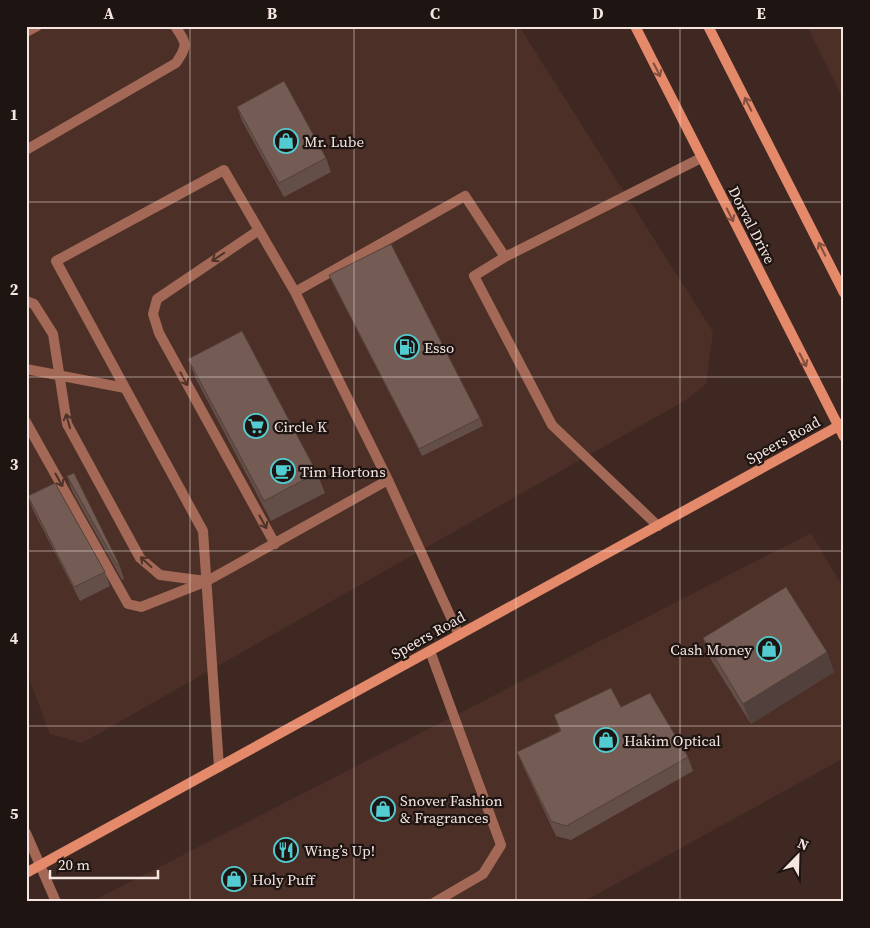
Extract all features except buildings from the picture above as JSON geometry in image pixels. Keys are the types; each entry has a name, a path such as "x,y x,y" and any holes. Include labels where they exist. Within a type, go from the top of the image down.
{"main road":[{"name":"Dorval Drive","path":"635,26 701,158 840,425 844,437"},
{"path":"708,26 844,293"},
{"name":"Speers Road","path":"26,873 840,425"}],"street":[{"path":"26,32 37,26"},
{"path":"26,150 176,63 184,50 185,40 175,26"},
{"path":"658,526 552,425 474,276 505,257 701,158"},
{"path":"219,767 203,531 56,261 224,170 295,292 388,480 459,635"},
{"path":"295,292 465,196 505,257"},
{"path":"259,230 157,299 153,314 159,333 275,544"},
{"path":"26,301 34,304 53,334 67,424 140,558 160,575 207,581"},
{"path":"26,369 126,388"},
{"path":"26,422 128,604 141,607 207,581 388,480"},
{"path":"430,651 501,844 483,874 435,902"},
{"path":"26,833 56,902"}],"shaded area":[{"path":"26,26 519,26 713,332 706,384 686,400 82,743 50,734 26,670"},
{"path":"807,26 844,26 844,101"},
{"path":"811,533 844,589 844,758 583,902 91,902"}],"place":[{"name":"Mr. Lube","path":"286,141"},
{"name":"Esso","path":"407,347"},
{"name":"Circle K","path":"256,426"},
{"name":"Tim Hortons","path":"283,471"},
{"name":"Cash Money","path":"769,649"},
{"name":"Hakim Optical","path":"606,740"},
{"name":"Snover Fashion & Fragrances","path":"383,809"},
{"name":"Wing’s Up!","path":"286,850"},
{"name":"Holy Puff","path":"234,879"}]}
